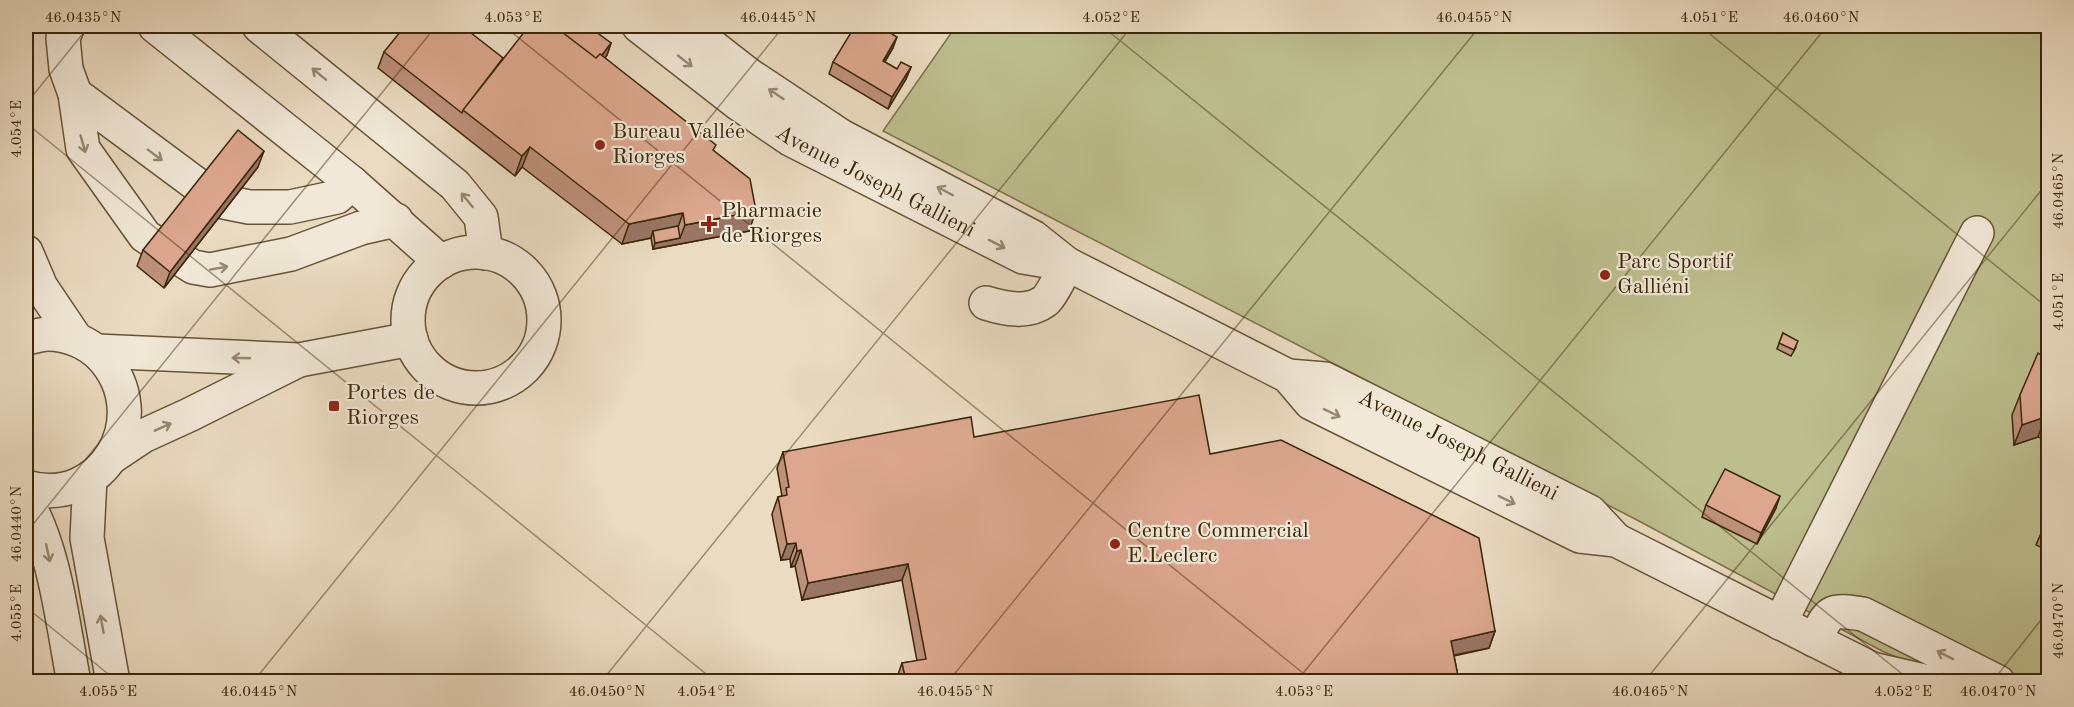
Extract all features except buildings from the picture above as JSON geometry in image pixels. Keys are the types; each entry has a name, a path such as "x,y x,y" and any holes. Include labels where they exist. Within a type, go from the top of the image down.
{"street":[{"path":"68,26 63,38 66,69 75,94 83,149 145,236 193,267 210,270 291,254 362,228 396,220"},
{"path":"155,26 352,183 441,262"},
{"path":"259,26 455,185 481,217 486,253"},
{"name":"Avenue Joseph Gallieni","path":"639,26 739,104 790,139 1023,257 1066,264"},
{"name":"Avenue Joseph Gallieni","path":"686,26 748,75 825,126 1033,237 1066,264 1288,376 1324,379 1590,512 1616,540 1879,675 1929,681"},
{"path":"75,94 219,201 249,207 290,207 337,197 352,183"},
{"path":"1780,623 1977,233"},
{"path":"26,252 41,287 86,345 112,368 122,389 126,412 123,435 102,467 87,538 113,681"},
{"path":"486,253 497,255 514,263 528,276 539,292 544,311 544,330 538,349 524,369 504,382 481,388 458,386 437,376 421,360 411,339 408,317 413,295 424,276 441,262 459,254 486,253"},
{"path":"986,303 1002,308 1029,309 1046,300 1066,264"},
{"path":"26,338 49,334 86,345 299,360 411,339"},
{"path":"26,487 54,491 73,486 143,435 189,415 299,360"},
{"path":"26,500 46,544 74,681"},
{"path":"1814,640 1828,614 1839,610 1863,614 1998,681"}],"green space":[{"name":"Parc Sportif Galliéni","path":"956,26 2048,26 2048,681 1952,681 1882,651 1637,520 883,131"}],"place":[{"name":"Bureau Vallée Riorges","path":"600,145"},
{"name":"Pharmacie de Riorges","path":"709,224"},
{"name":"Parc Sportif Galliéni","path":"1605,275"},
{"name":"Portes de Riorges","path":"334,406"},
{"name":"Centre Commercial E.Leclerc","path":"1115,544"}]}
